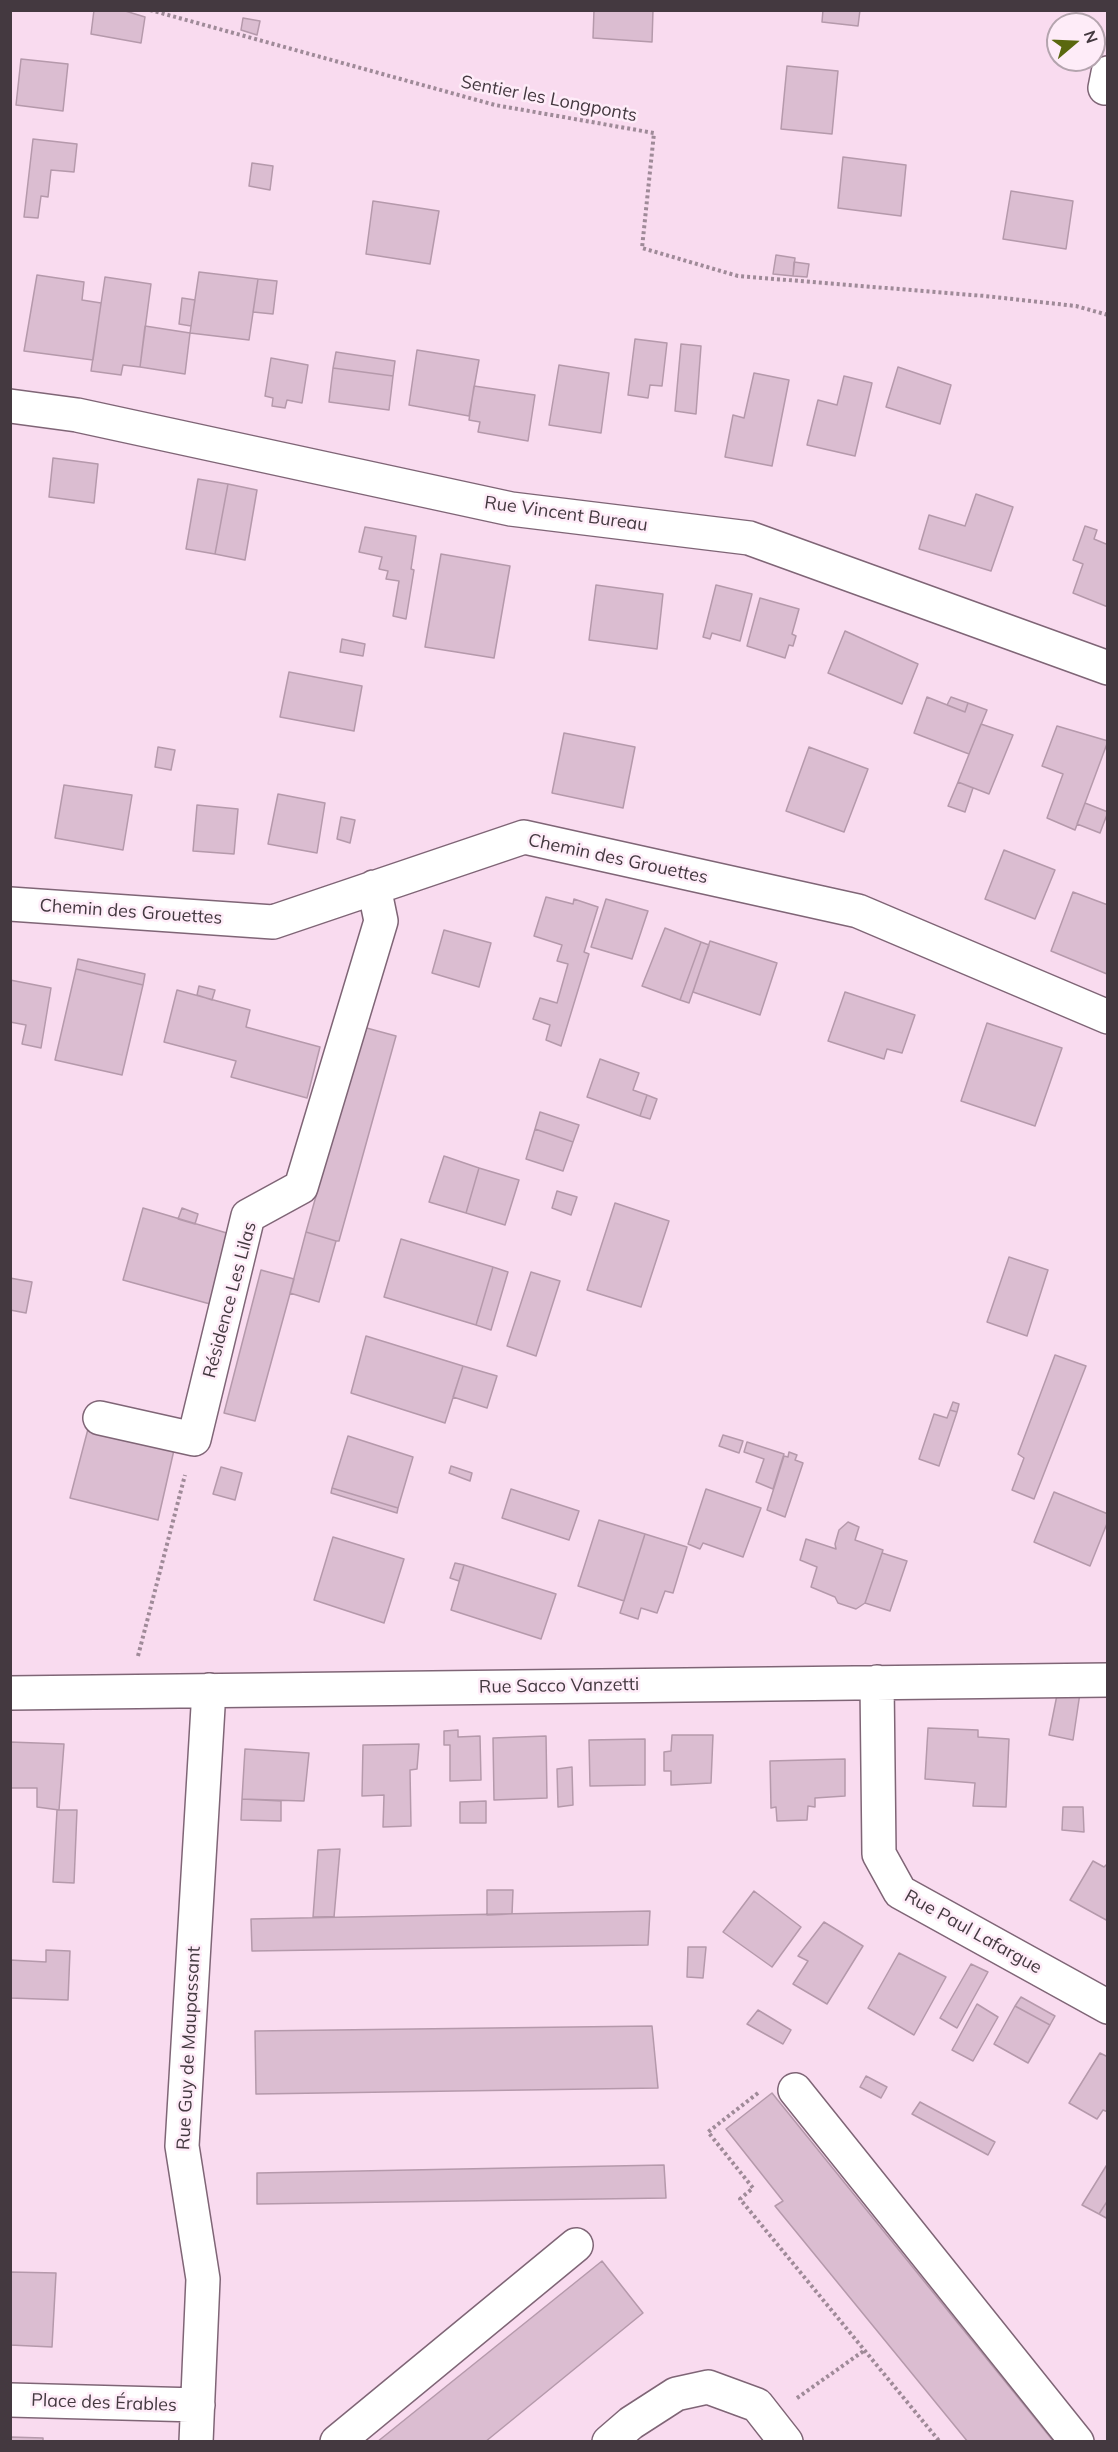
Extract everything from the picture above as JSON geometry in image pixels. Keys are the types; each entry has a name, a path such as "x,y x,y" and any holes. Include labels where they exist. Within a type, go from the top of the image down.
{"street":[{"name":"Rue Vincent Bureau","path":"10,406 77,415 512,509 748,538 1107,668"},
{"name":"Chemin des Grouettes","path":"10,904 273,922 524,837 858,911 1107,1017"},
{"name":"Résidence Les Lilas","path":"194,1439 248,1216 301,1187 381,921 374,887"},
{"path":"100,1418 194,1439"},
{"name":"Rue Sacco Vanzetti","path":"10,1693 1107,1680"},
{"name":"Rue Paul Lafargue","path":"877,1682 879,1854 900,1892 1107,2007"},
{"name":"Rue Guy de Maupassant","path":"196,2442 202,2279 182,2146 209,1690"},
{"path":"795,2090 1077,2442"},
{"path":"338,2442 576,2245"},
{"path":"609,2442 631,2423 676,2394 708,2387 757,2405 777,2430"},
{"name":"Place des Érables","path":"10,2400 198,2405"}],"path":[{"name":"Sentier les Longponts","path":"150,10 495,105 654,134 642,248 738,276 1008,298 1076,306 1107,315"},
{"path":"135,1691 136,1665 194,1439"},
{"path":"795,2090 781,2076 708,2132 753,2188 740,2199 940,2442"},
{"path":"777,2430 865,2350"}],"building":[{"path":"94,10 122,10 145,17 141,43 91,34"},
{"path":"594,10 653,10 652,42 593,38"},
{"path":"823,10 860,10 858,26 822,22"},
{"path":"243,18 260,21 257,35 241,30"},
{"path":"21,59 68,64 63,111 16,105"},
{"path":"787,66 838,71 832,134 781,129"},
{"path":"33,139 77,144 74,172 51,170 48,197 41,196 38,218 24,217"},
{"path":"843,157 906,165 901,216 838,208"},
{"path":"252,163 273,166 270,190 249,186"},
{"path":"1011,191 1073,201 1066,249 1003,239"},
{"path":"373,201 439,211 430,264 366,254"},
{"path":"776,255 795,258 793,276 773,274"},
{"path":"794,262 809,264 807,277 793,276"},
{"path":"199,272 258,279 249,340 190,333"},
{"path":"37,275 84,282 82,300 101,303 93,360 24,351"},
{"path":"105,277 151,284 140,367 123,365 121,375 91,371"},
{"path":"258,279 277,281 273,314 253,312"},
{"path":"182,298 195,300 191,326 179,324"},
{"path":"145,326 190,333 185,374 140,367"},
{"path":"635,339 667,343 662,386 650,385 648,398 628,395"},
{"path":"681,344 701,346 696,414 675,411"},
{"path":"417,350 479,360 469,416 409,405"},
{"path":"336,352 395,361 393,376 333,368"},
{"path":"271,358 308,365 302,403 287,400 285,408 272,406 273,398 265,396"},
{"path":"559,365 609,373 601,433 549,425"},
{"path":"898,367 951,385 940,424 886,407"},
{"path":"333,368 393,376 389,410 329,402"},
{"path":"754,373 789,380 772,466 725,457 733,415 744,418"},
{"path":"844,376 872,383 855,456 807,445 818,400 837,405"},
{"path":"474,386 535,395 528,441 478,432 480,422 469,420"},
{"path":"53,458 98,464 94,503 49,497"},
{"path":"198,479 228,484 215,554 186,549"},
{"path":"228,484 257,490 245,560 215,554"},
{"path":"976,494 1013,507 991,571 919,549 929,515 965,526"},
{"path":"1085,526 1097,530 1094,539 1106,544 1108,541 1108,607 1073,593 1083,564 1073,560"},
{"path":"365,527 416,536 411,569 414,570 406,619 393,616 399,581 386,579 388,571 379,569 382,557 359,552"},
{"path":"441,554 510,566 494,658 425,647"},
{"path":"596,585 663,594 657,649 589,640"},
{"path":"716,585 752,594 740,641 712,633 710,639 703,637"},
{"path":"760,598 799,609 792,634 796,636 793,646 789,645 785,658 747,646"},
{"path":"845,631 918,664 902,704 828,673"},
{"path":"342,639 365,644 363,656 340,652"},
{"path":"289,672 362,686 354,731 280,717"},
{"path":"927,697 965,712 968,703 987,710 969,754 914,733"},
{"path":"951,697 968,703 965,712 947,705"},
{"path":"981,724 1013,735 989,794 958,782"},
{"path":"1057,726 1108,741 1075,830 1047,818 1063,774 1042,766"},
{"path":"564,733 635,747 623,808 552,793"},
{"path":"158,747 175,750 171,770 155,767"},
{"path":"809,747 868,769 844,832 786,811"},
{"path":"958,782 973,788 965,812 948,806"},
{"path":"64,785 132,795 123,850 55,838"},
{"path":"278,794 325,803 317,853 268,844"},
{"path":"1085,803 1108,812 1100,833 1077,824"},
{"path":"197,805 238,809 234,854 193,851"},
{"path":"341,817 355,820 350,843 337,839"},
{"path":"1004,850 1055,870 1035,919 985,899"},
{"path":"1073,892 1108,905 1107,974 1051,951"},
{"path":"546,897 573,904 574,899 598,907 584,952 589,954 561,1046 546,1040 550,1025 533,1019 540,998 557,1003 568,964 557,961 562,945 534,936"},
{"path":"606,899 648,911 632,959 591,947"},
{"path":"665,928 701,942 680,1000 642,986"},
{"path":"444,930 491,943 479,987 432,973"},
{"path":"710,941 777,963 760,1015 693,992"},
{"path":"701,942 709,945 689,1003 680,1000"},
{"path":"78,959 145,974 143,985 76,969"},
{"path":"76,969 143,985 122,1075 55,1060"},
{"path":"10,980 51,988 41,1048 22,1044 26,1025 10,1022"},
{"path":"199,986 215,990 212,1000 197,995"},
{"path":"177,990 250,1010 246,1027 320,1047 307,1098 231,1077 236,1061 164,1042"},
{"path":"845,992 915,1015 902,1053 887,1049 884,1059 828,1041"},
{"path":"987,1023 1062,1048 1035,1126 961,1101"},
{"path":"363,1027 396,1036 339,1241 336,1241 306,1232"},
{"path":"600,1059 639,1073 633,1090 647,1095 640,1116 587,1097"},
{"path":"647,1095 657,1099 650,1119 640,1116"},
{"path":"540,1112 579,1125 573,1142 535,1129"},
{"path":"535,1129 573,1142 563,1171 526,1159"},
{"path":"444,1156 479,1168 466,1213 429,1202"},
{"path":"479,1168 519,1180 505,1225 466,1213"},
{"path":"557,1191 577,1197 571,1215 552,1208"},
{"path":"615,1203 669,1221 641,1307 587,1290"},
{"path":"143,1208 230,1234 210,1304 123,1280"},
{"path":"182,1208 198,1214 195,1224 178,1219"},
{"path":"306,1232 336,1241 319,1302 290,1293"},
{"path":"401,1239 493,1267 476,1325 384,1297"},
{"path":"1009,1257 1048,1270 1027,1336 987,1322"},
{"path":"493,1267 508,1272 491,1330 476,1325"},
{"path":"261,1270 294,1279 255,1421 224,1413"},
{"path":"531,1272 560,1281 536,1356 507,1346"},
{"path":"10,1278 32,1282 26,1313 10,1310"},
{"path":"366,1336 463,1366 445,1423 351,1393"},
{"path":"1055,1355 1086,1366 1034,1499 1012,1490 1024,1458 1018,1454"},
{"path":"463,1366 497,1376 487,1408 453,1397"},
{"path":"953,1402 959,1404 957,1412 950,1410"},
{"path":"950,1410 957,1412 939,1466 919,1459 934,1414 947,1418"},
{"path":"88,1429 174,1450 158,1520 70,1498"},
{"path":"723,1435 743,1441 739,1453 719,1446"},
{"path":"348,1436 413,1457 398,1508 332,1488"},
{"path":"747,1442 784,1454 773,1489 756,1482 764,1459 744,1452"},
{"path":"789,1452 797,1455 795,1460 803,1463 785,1517 767,1510 784,1456 788,1457"},
{"path":"451,1466 472,1473 470,1481 449,1473"},
{"path":"221,1467 242,1473 235,1500 213,1494"},
{"path":"332,1488 398,1508 397,1513 331,1493"},
{"path":"511,1489 579,1511 569,1540 502,1518"},
{"path":"706,1489 761,1508 743,1557 703,1543 700,1549 688,1544"},
{"path":"1054,1492 1108,1514 1108,1521 1090,1566 1034,1542"},
{"path":"599,1520 645,1534 624,1601 578,1586"},
{"path":"848,1522 859,1527 855,1540 883,1550 865,1603 856,1609 838,1603 835,1597 811,1587 817,1567 800,1560 806,1539 836,1549 839,1530"},
{"path":"645,1534 687,1547 673,1593 665,1591 657,1613 641,1608 638,1619 620,1613"},
{"path":"333,1537 404,1559 384,1623 314,1600"},
{"path":"882,1553 907,1561 890,1611 865,1603"},
{"path":"455,1563 464,1565 459,1581 450,1578"},
{"path":"464,1565 556,1594 541,1639 451,1610"},
{"path":"1080,1693 1073,1740 1049,1735 1057,1695"},
{"path":"928,1728 978,1730 978,1737 1009,1739 1006,1807 973,1806 975,1783 925,1779"},
{"path":"458,1730 458,1737 480,1736 481,1780 450,1781 450,1745 444,1745 444,1731"},
{"path":"672,1735 713,1735 711,1783 671,1785 671,1771 664,1771 664,1752 671,1751"},
{"path":"546,1736 547,1798 494,1800 493,1738"},
{"path":"645,1739 645,1785 590,1786 589,1740"},
{"path":"10,1742 64,1744 59,1810 37,1807 37,1788 10,1788"},
{"path":"419,1744 417,1769 410,1770 411,1826 383,1827 384,1795 362,1796 363,1745"},
{"path":"245,1749 309,1753 304,1801 242,1799"},
{"path":"845,1759 845,1796 815,1798 815,1807 808,1806 807,1820 777,1821 776,1807 771,1808 770,1761"},
{"path":"572,1767 573,1805 558,1807 557,1769"},
{"path":"242,1799 281,1801 281,1821 241,1820"},
{"path":"486,1801 486,1823 460,1823 460,1802"},
{"path":"1063,1807 1083,1807 1084,1832 1062,1830"},
{"path":"57,1810 77,1810 74,1883 53,1882"},
{"path":"340,1849 334,1917 313,1917 318,1850"},
{"path":"1093,1861 1104,1867 1108,1863 1108,1921 1070,1900"},
{"path":"487,1890 513,1890 512,1914 487,1915"},
{"path":"754,1891 801,1927 772,1967 723,1932"},
{"path":"650,1911 648,1945 252,1951 251,1919"},
{"path":"824,1922 863,1946 827,2004 793,1984 808,1961 798,1956"},
{"path":"688,1947 706,1947 703,1978 687,1977"},
{"path":"46,1950 70,1951 68,2000 10,1998 10,1960 46,1962"},
{"path":"899,1953 946,1977 914,2035 868,2008"},
{"path":"971,1964 988,1972 957,2028 940,2018"},
{"path":"1021,1997 1055,2016 1050,2025 1015,2006"},
{"path":"977,2004 998,2017 973,2061 952,2050"},
{"path":"1015,2006 1050,2025 1028,2063 994,2044"},
{"path":"758,2010 791,2030 783,2044 747,2024"},
{"path":"652,2026 658,2088 256,2094 255,2031"},
{"path":"1100,2053 1108,2057 1108,2112 1103,2110 1097,2119 1069,2103"},
{"path":"866,2076 887,2087 881,2098 860,2087"},
{"path":"772,2093 1054,2442 968,2442 775,2206 783,2201 726,2129"},
{"path":"920,2102 995,2142 988,2155 912,2114"},
{"path":"1108,2163 1108,2200 1099,2214 1082,2205"},
{"path":"664,2165 666,2198 257,2204 257,2173"},
{"path":"1108,2200 1108,2219 1099,2214"},
{"path":"602,2261 643,2313 485,2442 377,2442"},
{"path":"10,2272 56,2273 52,2347 10,2345"},
{"path":"10,2437 43,2438 43,2442 10,2442"}]}
